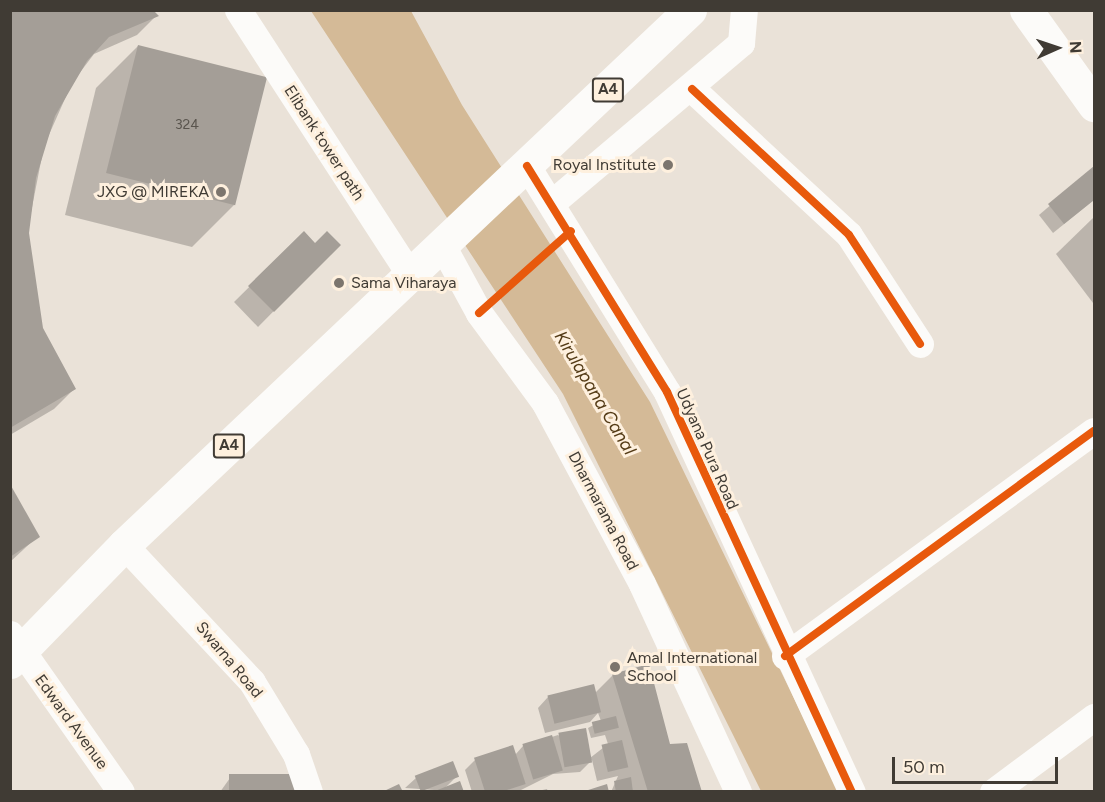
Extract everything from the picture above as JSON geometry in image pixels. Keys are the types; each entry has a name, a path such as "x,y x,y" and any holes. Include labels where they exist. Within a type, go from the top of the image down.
{"main road":[{"name":"A4","path":"14,649 690,10"},
{"path":"1026,10 1095,105"}],"street":[{"name":"Elibank tower path","path":"238,10 410,275"},
{"path":"554,201 692,89 741,43 744,10"},
{"path":"692,89 849,235 920,344"},
{"name":"Udyana Pura Road","path":"525,167 554,201 667,392 785,656 852,792"},
{"name":"Dharmarama Road","path":"448,240 479,313 545,403 642,584 738,792"},
{"path":"785,656 1095,431"},
{"name":"Swarna Road","path":"124,545 252,682 296,754 309,792"},
{"name":"Edward Avenue","path":"14,649 121,792"},
{"path":"993,792 1095,717"}],"water":[{"name":"Kirulapana Canal","path":"311,11 411,11 462,105 650,402 839,791 761,791 563,394"}],"building":[{"path":"10,10 153,10 159,16 109,37 87,61 55,116 36,178 29,233 43,328 76,389 10,428"},
{"path":"138,45 267,77 235,205 106,173"},
{"path":"1094,166 1094,200 1064,224 1048,204"},
{"path":"304,231 315,243 327,231 341,245 274,312 248,286"},
{"path":"10,484 40,537 10,557"},
{"path":"649,664 670,744 687,743 702,792 648,792 612,674"},
{"path":"594,684 601,712 554,724 547,696"},
{"path":"616,716 619,728 595,734 592,722"},
{"path":"586,728 592,762 565,767 558,733"},
{"path":"552,735 563,770 533,779 522,744"},
{"path":"622,740 628,767 608,772 602,745"},
{"path":"513,745 526,784 501,792 485,792 474,758"},
{"path":"453,761 459,777 421,792 415,776"},
{"path":"229,774 298,774 298,792 229,792"},
{"path":"631,777 633,792 616,792 614,781"},
{"path":"460,781 464,792 435,792 435,791"},
{"path":"399,784 403,792 382,792"},
{"path":"607,784 609,792 585,792 585,791"}],"cycle path":[{"path":"692,89 849,235 920,344"},
{"path":"527,166 667,392 852,792"},
{"path":"479,313 571,231"},
{"path":"785,656 1094,431"}],"place":[{"name":"Royal Institute","path":"668,165"},
{"name":"JXG @ MIREKA","path":"221,192"},
{"name":"Sama Viharaya","path":"339,283"},
{"name":"Amal International School","path":"615,667"}]}
